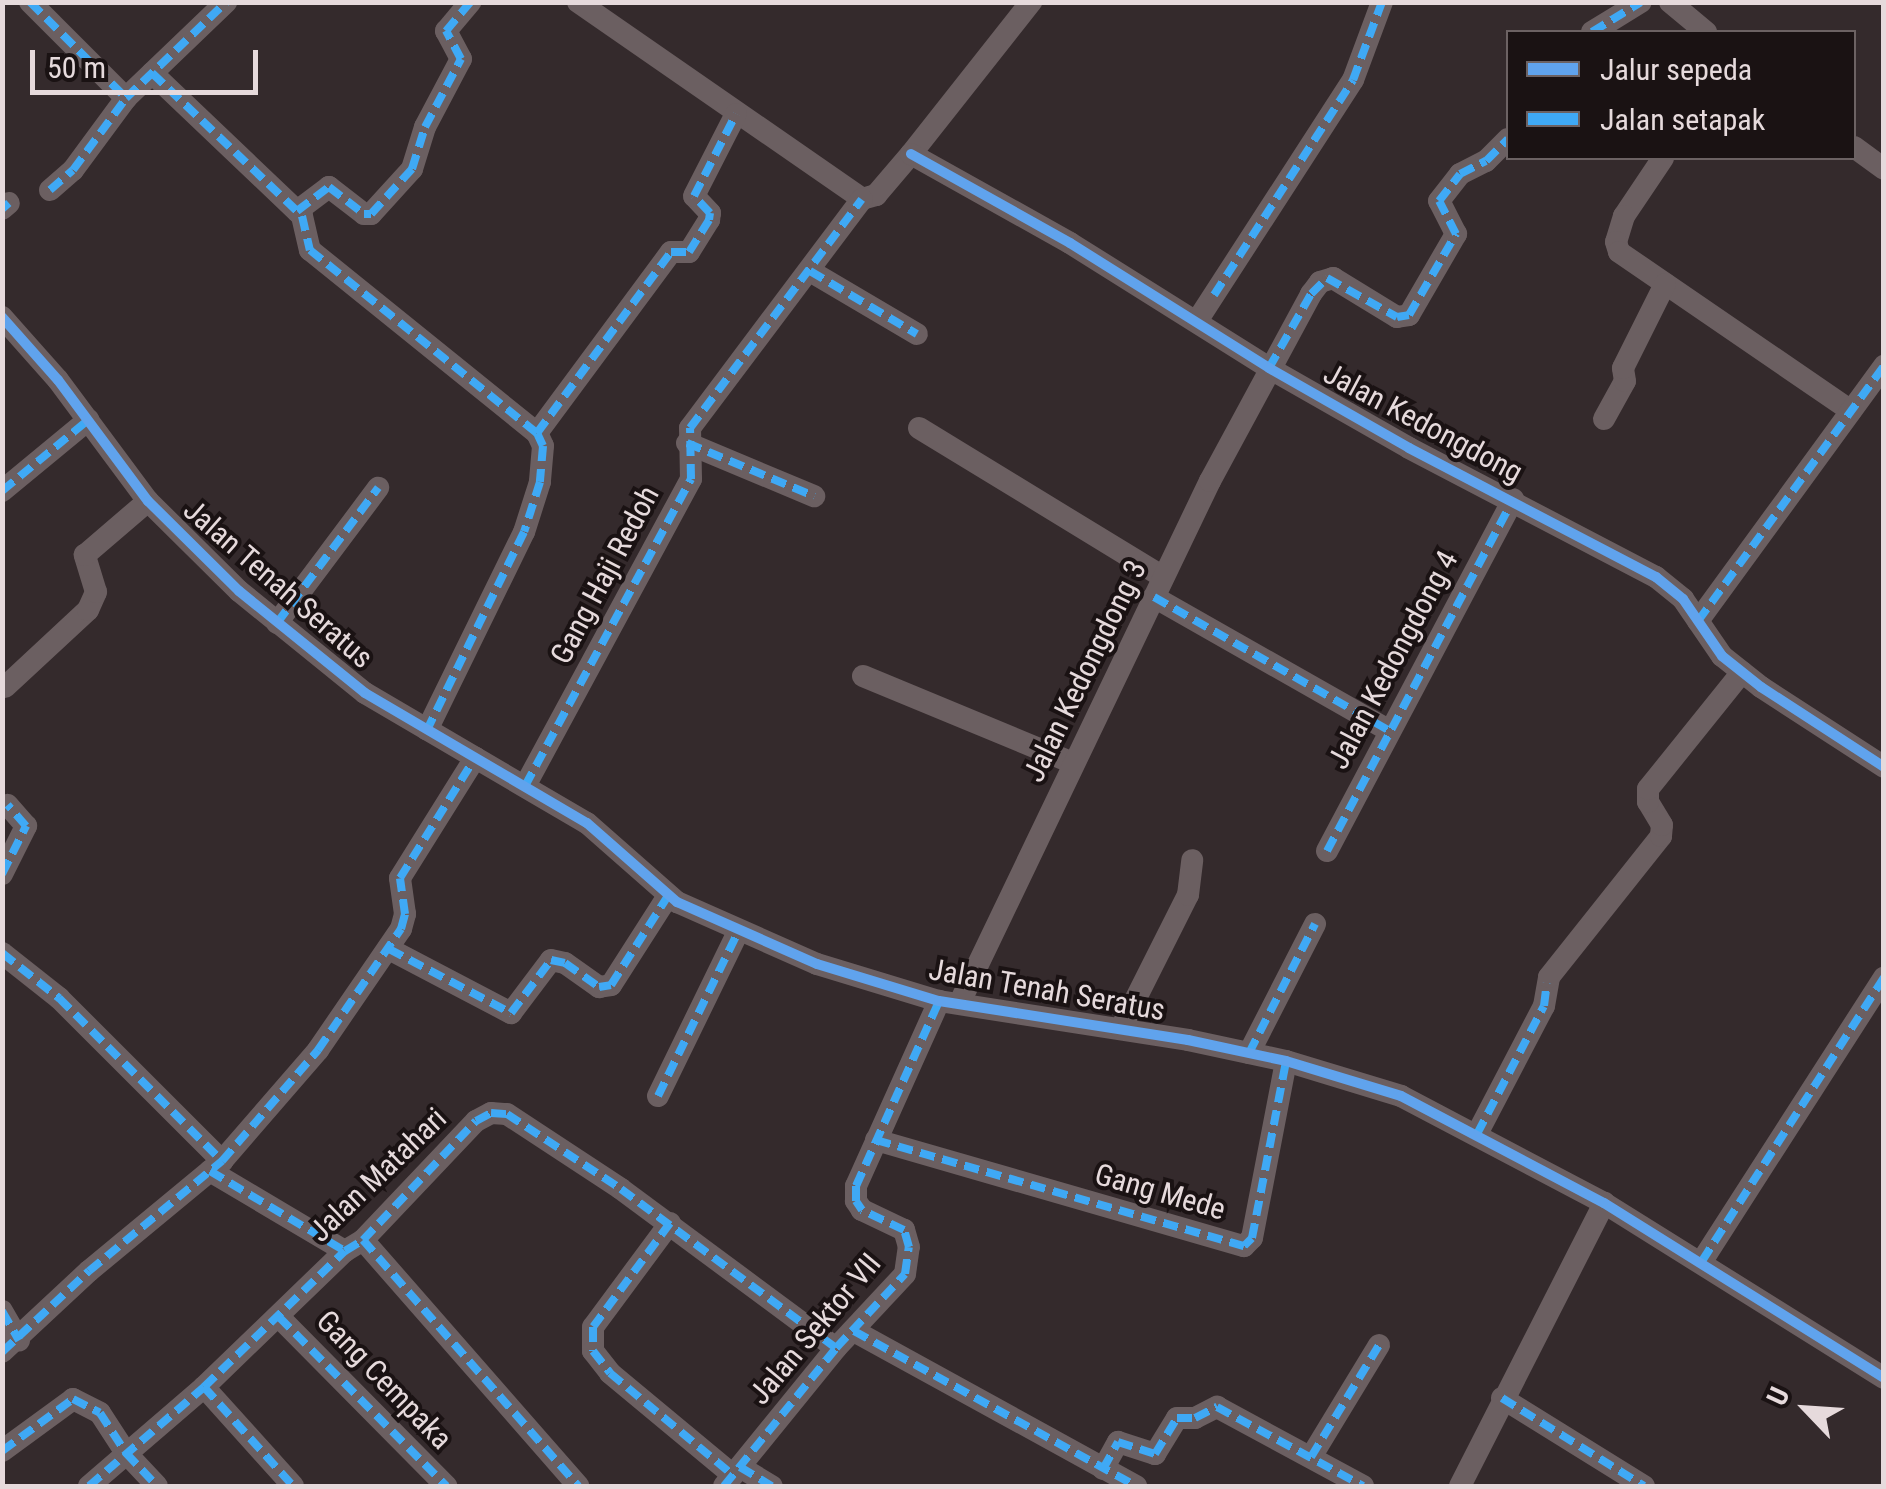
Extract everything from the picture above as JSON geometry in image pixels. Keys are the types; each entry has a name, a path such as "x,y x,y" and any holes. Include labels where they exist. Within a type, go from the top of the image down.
{"street":[{"path":"30,2 126,98"},
{"path":"50,190 72,170 126,98 226,2"},
{"path":"296,211 329,188 361,212 371,214 412,169 425,127 461,57 446,31 470,2"},
{"path":"578,2 862,199 876,194 911,154 1024,5"},
{"path":"1198,321 1353,80 1382,2"},
{"path":"1595,30 1640,2"},
{"path":"1670,2 1704,30"},
{"path":"152,73 306,220 310,250 537,433 543,465 530,515 428,730"},
{"path":"537,433 671,252 688,252 710,220 710,213 694,196 736,114"},
{"name":"Jalan Kedongdong 3","path":"950,1002 1268,368 1311,294 1327,278 1397,317 1408,315 1456,234 1439,201 1460,174 1486,161 1506,141"},
{"path":"1856,149 1884,170"},
{"name":"Jalan Kedongdong","path":"911,154 1408,448 1656,576 1674,589 1722,656 1884,767"},
{"path":"1662,160 1638,192 1616,242 1622,255 1851,411"},
{"name":"Gang Haji Redoh","path":"525,786 689,482 690,428 862,199"},
{"path":"810,271 917,334"},
{"path":"1604,419 1625,382 1622,370 1637,336 1665,284"},
{"name":"Jalan Tenah Seratus","path":"2,317 88,420 148,501 182,538 278,623 366,693 588,823 668,896 738,932 817,964 950,1002 1121,1028 1249,1053 1401,1096 1604,1203 1884,1378"},
{"path":"1698,621 1884,366"},
{"path":"2,491 88,420"},
{"path":"919,428 1158,587 1388,730"},
{"path":"688,443 814,496"},
{"path":"278,623 378,488"},
{"name":"Jalan Kedongdong 4","path":"1327,851 1513,499"},
{"path":"5,687 88,610 96,592 84,564 85,555 148,501"},
{"path":"1477,1134 1544,1006 1549,977 1661,836 1662,824 1648,802 1648,789 1742,672"},
{"path":"863,676 1073,763"},
{"path":"2,1311 11,1346 89,1271 216,1166 318,1050 405,921 400,878 475,758"},
{"path":"2,874 26,826 8,805"},
{"path":"1121,1028 1188,895 1192,860"},
{"path":"388,949 511,1013 551,960 564,962 598,987 611,986 668,896"},
{"path":"1249,1053 1315,924"},
{"path":"658,1096 738,932"},
{"path":"2,953 59,998 216,1166 354,1246 578,1486"},
{"path":"1702,1261 1884,977"},
{"name":"Jalan Sektor VII","path":"732,1476 836,1348 905,1274 908,1261 904,1230 862,1210 856,1201 856,1186 876,1140 950,1002"},
{"name":"Gang Mede","path":"876,1140 1244,1246 1252,1238 1286,1061"},
{"name":"Jalan Matahari","path":"89,1486 204,1387 354,1246 476,1121 499,1113 507,1114 670,1223 836,1348"},
{"path":"1460,1486 1604,1203"},
{"path":"670,1223 594,1327 592,1350 610,1373 732,1476 772,1486"},
{"name":"Gang Cempaka","path":"279,1316 446,1486"},
{"path":"854,1331 1136,1486"},
{"path":"1310,1457 1379,1345"},
{"path":"204,1387 293,1486"},
{"path":"1502,1398 1644,1486"},
{"path":"2,1450 74,1400 100,1412 126,1453 157,1486"},
{"path":"1103,1469 1118,1442 1155,1454 1177,1418 1195,1418 1217,1407 1363,1486"}],"marked path":[{"path":"30,2 126,98"},
{"path":"50,190 73,170 126,98 226,2"},
{"path":"297,211 329,187 364,214 371,214 412,169 425,127 461,59 446,31 470,2"},
{"path":"1214,295 1353,80 1382,2"},
{"path":"1595,30 1641,2"},
{"path":"152,73 302,216 310,250 537,433 543,446 540,482 524,532 427,730"},
{"path":"537,433 671,252 689,252 709,220 710,213 694,196 736,114"},
{"path":"1269,368 1311,294 1327,278 1397,317 1409,315 1456,234 1439,201 1460,174 1486,161 1506,141"},
{"path":"525,786 691,479 690,428 862,199"},
{"path":"2,209 9,203"},
{"path":"810,271 917,334"},
{"path":"1698,621 1884,366"},
{"path":"2,491 88,420"},
{"path":"687,443 814,496"},
{"path":"277,623 378,488"},
{"path":"1327,851 1513,499"},
{"path":"1154,597 1388,730"},
{"path":"2,1352 89,1271 222,1161 318,1050 401,929 405,914 400,878 475,758"},
{"path":"2,874 26,826 8,805"},
{"path":"389,949 511,1013 551,960 565,963 599,987 611,985 668,896"},
{"path":"1249,1053 1315,924"},
{"path":"658,1096 738,932"},
{"path":"2,953 59,998 222,1161"},
{"path":"1702,1261 1884,977"},
{"path":"1477,1134 1544,1006 1547,983"},
{"path":"724,1486 836,1348 905,1274 909,1247 904,1230 862,1210 856,1201 856,1186 939,1001"},
{"path":"876,1140 1244,1246 1252,1238 1286,1061"},
{"path":"89,1486 204,1387 345,1251 363,1240 476,1121 491,1113 507,1114 621,1189 836,1348"},
{"path":"210,1171 345,1251"},
{"path":"670,1223 593,1327 593,1351 610,1373 733,1475"},
{"path":"363,1240 578,1486"},
{"path":"2,1311 19,1340"},
{"path":"279,1317 446,1486"},
{"path":"854,1331 1136,1486"},
{"path":"1311,1457 1379,1345"},
{"path":"204,1387 293,1486"},
{"path":"1502,1398 1644,1486"},
{"path":"2,1451 73,1399 100,1413 126,1453 157,1486"},
{"path":"1103,1469 1118,1442 1155,1454 1177,1418 1195,1418 1217,1407 1363,1486"},
{"path":"740,1467 772,1486"}],"cycle path":[{"path":"911,154 1070,243 1269,368 1409,448 1656,577 1683,599 1722,656 1761,687 1884,767"},
{"path":"2,317 58,380 148,501 239,591 365,693 587,823 677,902 817,964 939,1001 1188,1040 1286,1061 1401,1096 1604,1203 1884,1378"}]}
